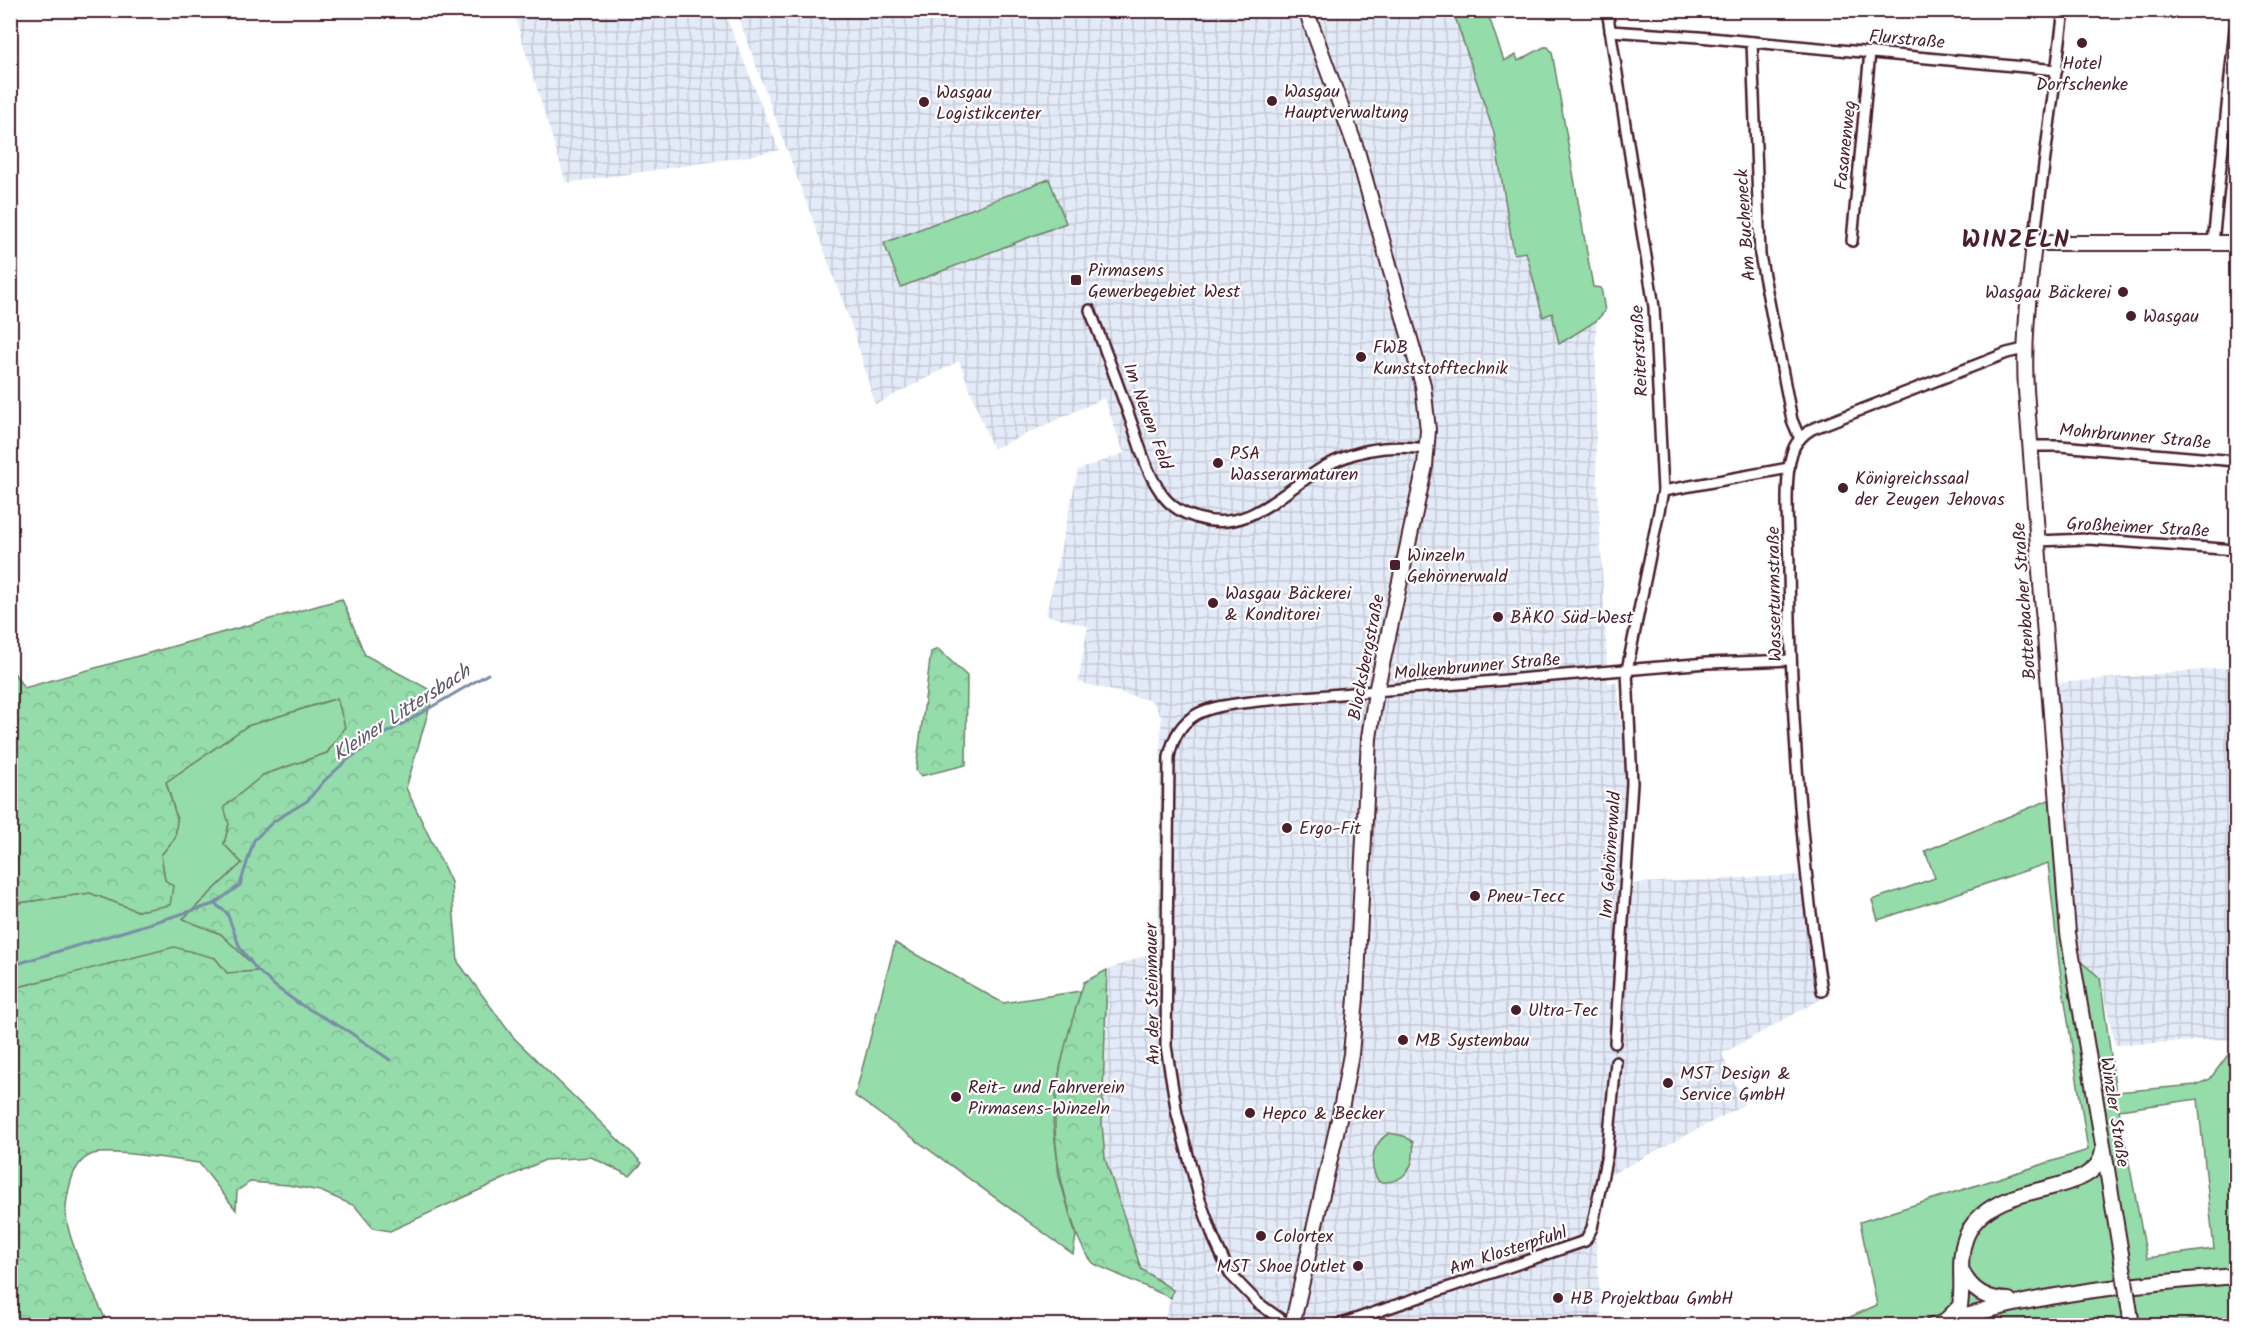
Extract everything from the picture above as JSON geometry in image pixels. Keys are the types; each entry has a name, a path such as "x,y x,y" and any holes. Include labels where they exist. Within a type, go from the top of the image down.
{"main road":[{"name":"Blocksbergstraße","path":"1291,1326 1340,1115 1351,1054 1356,998 1369,738 1376,692 1427,449 1427,411 1423,385 1357,151 1306,10"},
{"path":"2034,243 2236,243"},
{"name":"Bottenbacher Straße","path":"2034,243 2025,319 2024,349 2065,903"},
{"name":"Winzler Straße","path":"2065,903 2072,967 2131,1319"},
{"path":"1938,1324 1960,1306 1960,1267 1966,1237 1977,1220 1991,1207 2018,1195 2086,1177 2099,1166 2103,1149"},
{"path":"2075,1181 2092,1182 2110,1194"},
{"path":"1960,1267 1968,1282 1987,1297 2000,1300 2035,1299"},
{"path":"1938,1324 1990,1308 2096,1288 2236,1276"}],"street":[{"name":"Reiterstraße","path":"1607,10 1654,307 1663,492 1627,670"},
{"name":"Bottenbacher Straße","path":"2034,243 2064,10"},
{"path":"2213,243 2234,75 2236,18"},
{"name":"Flurstraße","path":"1610,31 2057,70"},
{"name":"Am Bucheneck","path":"1752,42 1760,255 1792,420 1800,439"},
{"name":"Fasanenweg","path":"1852,241 1870,52"},
{"name":"Im Neuen Feld","path":"1090,310 1149,473 1166,500 1193,517 1218,522 1248,517 1265,508 1320,468 1353,454 1386,447 1427,449"},
{"path":"1800,439 1819,426 2007,353 2024,349"},
{"name":"Wasserturmstraße","path":"1800,439 1792,453 1789,468 1791,660 1805,855 1822,991"},
{"name":"Mohrbrunner Straße","path":"2030,446 2060,446 2236,461"},
{"path":"1663,492 1789,468"},
{"name":"Großheimer Straße","path":"2037,541 2088,539 2236,550"},
{"name":"Molkenbrunner Straße","path":"1176,732 1182,724 1203,710 1258,700 1707,663 1791,660"},
{"name":"Im Gehörnerwald","path":"1615,1043 1632,783 1627,670"},
{"name":"An der Steinmauer","path":"1176,732 1169,757 1166,1046 1177,1114 1200,1200 1230,1274 1257,1303 1291,1326"},
{"name":"Am Klosterpfuhl","path":"1335,1326 1586,1240 1592,1228 1607,1155 1616,1062"}],"shaded area":[{"path":"1088,10 1090,13 1094,10 1453,11 1494,133 1514,254 1526,251 1543,316 1552,312 1559,344 1596,321 1596,455 1608,683 1617,682 1626,771 1620,884 1800,875 1807,939 1822,940 1830,994 1722,1054 1744,1105 1610,1175 1596,1241 1602,1325 1163,1325 1173,1290 1141,1269 1105,1158 1102,1124 1107,970 1158,950 1161,717 1152,701 1078,682 1088,626 1046,615 1078,470 1124,453 1104,398 993,449 959,361 875,405 855,335 736,11"},
{"path":"513,11 724,11 779,150 566,183"},
{"path":"2236,667 2236,1039 2115,1045 2100,978 2080,961 2074,916 2057,683"}],"green space":[{"path":"1453,11 1487,11 1504,61 1516,55 1518,61 1544,47 1548,47 1552,52 1593,287 1601,288 1605,311 1596,321 1559,344 1552,313 1543,317 1526,252 1514,254 1494,133"},
{"path":"1049,179 1066,223 901,287 884,243"},
{"path":"342,599 365,655 434,692 406,788 451,882 458,962 513,1037 642,1163 630,1176 591,1157 545,1160 390,1231 373,1228 355,1206 320,1191 288,1185 250,1182 237,1191 236,1210 199,1163 129,1154 93,1154 82,1161 74,1173 67,1197 66,1213 71,1239 108,1325 11,1325 11,989 174,947 215,958 227,973 259,971 221,934 183,919 242,863 224,844 229,824 224,807 263,775 327,753 345,727 337,698 247,726 166,782 177,819 175,838 161,855 165,880 173,886 170,905 138,911 90,893 18,903 11,910 11,668 24,688"},
{"path":"938,649 967,676 966,765 921,776 916,770 931,652"},
{"path":"338,698 345,727 327,753 263,775 229,824 224,844 242,863 183,919 221,934 260,971 227,973 215,958 56,977 11,989 11,910 18,903 90,893 138,911 165,880 161,855 175,838 177,819 166,782 247,726"},
{"path":"2051,799 2067,962 2080,961 2100,978 2116,1092 2196,1085 2210,1079 2227,1056 2236,1057 2236,1325 2145,1326 2144,1323 2136,1326 1830,1326 1877,1305 1860,1222 2088,1150 2059,963 2048,863 1878,920 1872,900 1935,878 1925,851","holes":["2198,1099 2214,1249 2147,1258 2119,1110"]},
{"name":"Reit- und Fahrverein Pirmasens-Winzeln","path":"895,943 1003,1003 1081,991 1060,1068 1053,1122 1059,1176 1076,1236 1073,1254 855,1096"},
{"path":"1107,970 1102,1124 1105,1158 1141,1269 1173,1290 1171,1298 1094,1264 1084,1251 1078,1236 1060,1175 1055,1119 1056,1092 1061,1066 1084,982"},
{"path":"1389,1133 1404,1136 1413,1142 1413,1159 1402,1177 1388,1182 1379,1182 1373,1169 1373,1155 1379,1143"}],"waterway":[{"name":"Kleiner Littersbach","path":"10,966 214,904 240,885 254,840 274,821 307,801 347,760 385,734 488,674"},
{"name":"Kleiner Littersbach","path":"215,904 227,913 240,948 257,970 276,987 390,1060"}],"place":[{"name":"Hotel Dorfschenke","path":"2082,43"},
{"name":"Wasgau Hauptverwaltung","path":"1272,101"},
{"name":"Wasgau Logistikcenter","path":"924,102"},
{"name":"Pirmasens Gewerbegebiet West","path":"1076,280"},
{"name":"Wasgau Bäckerei","path":"2123,292"},
{"name":"Wasgau","path":"2131,316"},
{"name":"FWB Kunststofftechnik","path":"1361,357"},
{"name":"PSA Wasserarmaturen","path":"1218,463"},
{"name":"Königreichssaal der Zeugen Jehovas","path":"1843,488"},
{"name":"Winzeln Gehörnerwald","path":"1395,565"},
{"name":"Wasgau Bäckerei & Konditorei","path":"1213,603"},
{"name":"BÄKO Süd-West","path":"1498,617"},
{"name":"Ergo-Fit","path":"1287,828"},
{"name":"Pneu-Tecc","path":"1475,896"},
{"name":"Ultra-Tec","path":"1516,1010"},
{"name":"MB Systembau","path":"1403,1040"},
{"name":"MST Design & Service GmbH","path":"1668,1083"},
{"name":"Reit- und Fahrverein Pirmasens-Winzeln","path":"956,1097"},
{"name":"Hepco & Becker","path":"1250,1113"},
{"name":"Colortex","path":"1261,1236"},
{"name":"MST Shoe Outlet","path":"1358,1266"},
{"name":"HB Projektbau GmbH","path":"1558,1298"}],"district":[{"name":"WINZELN","path":"2016,239"}]}
